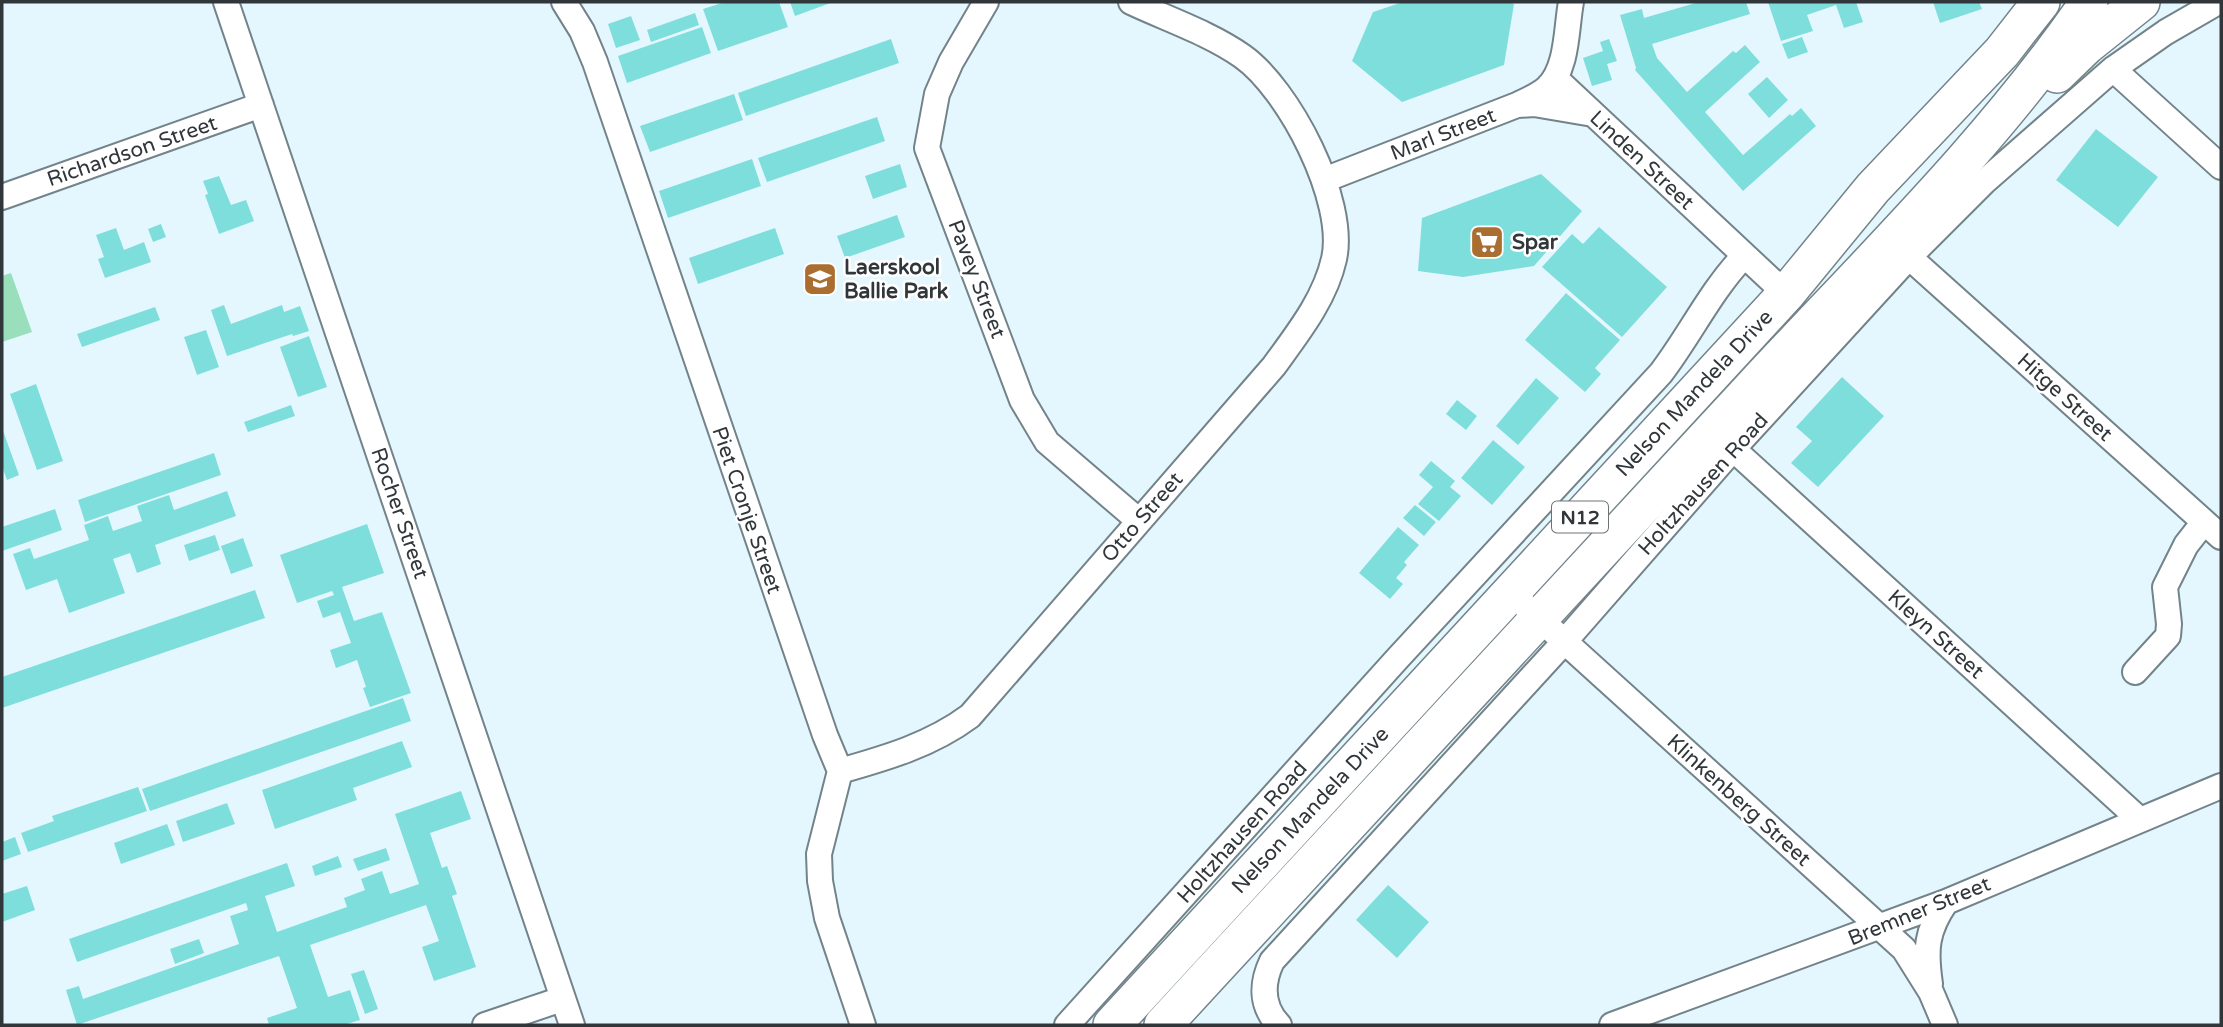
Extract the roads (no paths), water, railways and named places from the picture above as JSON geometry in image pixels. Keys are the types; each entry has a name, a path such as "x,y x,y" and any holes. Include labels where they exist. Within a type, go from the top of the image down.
{"highway":[{"name":"Nelson Mandela Drive","path":"1163,1025 1376,791 1551,630 1813,321 1896,236 1975,145 2060,43 2089,2"},
{"path":"1975,145 1998,130 2086,46 2141,2"},
{"name":"Nelson Mandela Drive","path":"1112,1025 1786,294 1873,188 1948,110 2032,10"}],"street":[{"name":"Rocher Street","path":"226,2 572,1025"},
{"name":"Piet Cronje Street","path":"564,2 578,23 595,62 746,507 840,771"},
{"name":"Pavey Street","path":"986,2 951,62 937,94 928,148 1022,400 1032,420 1047,442 1139,521"},
{"name":"Otto Street","path":"840,771 923,744 950,731 970,716 1274,366 1306,322 1335,258 1332,204 1302,132 1284,104 1243,57 1131,2"},
{"path":"1555,78 1560,66 1571,2"},
{"name":"Holtzhausen Road","path":"1278,1024 1265,1001 1266,973 1272,961 1551,630 1733,449 1909,257 1984,182 2113,69 2166,32 2218,2"},
{"path":"1564,42 1571,65 1594,114"},
{"path":"2113,69 2221,167"},
{"name":"Marl Street","path":"1324,180 1517,105 1538,94 1555,78"},
{"name":"Linden Street","path":"1555,78 1743,257 1786,294"},
{"path":"1517,105 1534,104 1594,114"},
{"name":"Richardson Street","path":"2,197 261,105"},
{"name":"Holtzhausen Road","path":"1067,1025 1397,659 1661,373 1682,346 1723,279 1743,257"},
{"name":"Hitge Street","path":"1909,257 2213,530"},
{"name":"Kleyn Street","path":"1733,449 2139,819"},
{"path":"2135,673 2168,636 2165,587 2186,545 2213,530"},
{"name":"Klinkenberg Street","path":"1511,593 1904,949 1931,992 1945,1025"},
{"path":"840,771 819,854 820,881 827,918 863,1025"},
{"name":"Bremner Street","path":"1612,1025 1652,1018 1946,902 2221,786"},
{"path":"1931,992 1926,957 1928,941 1932,926 1946,902"},
{"path":"485,1025 562,999"}],"place":[{"name":"Spar","path":"1487,242"},
{"name":"Laerskool Ballie Park","path":"820,279"}]}
